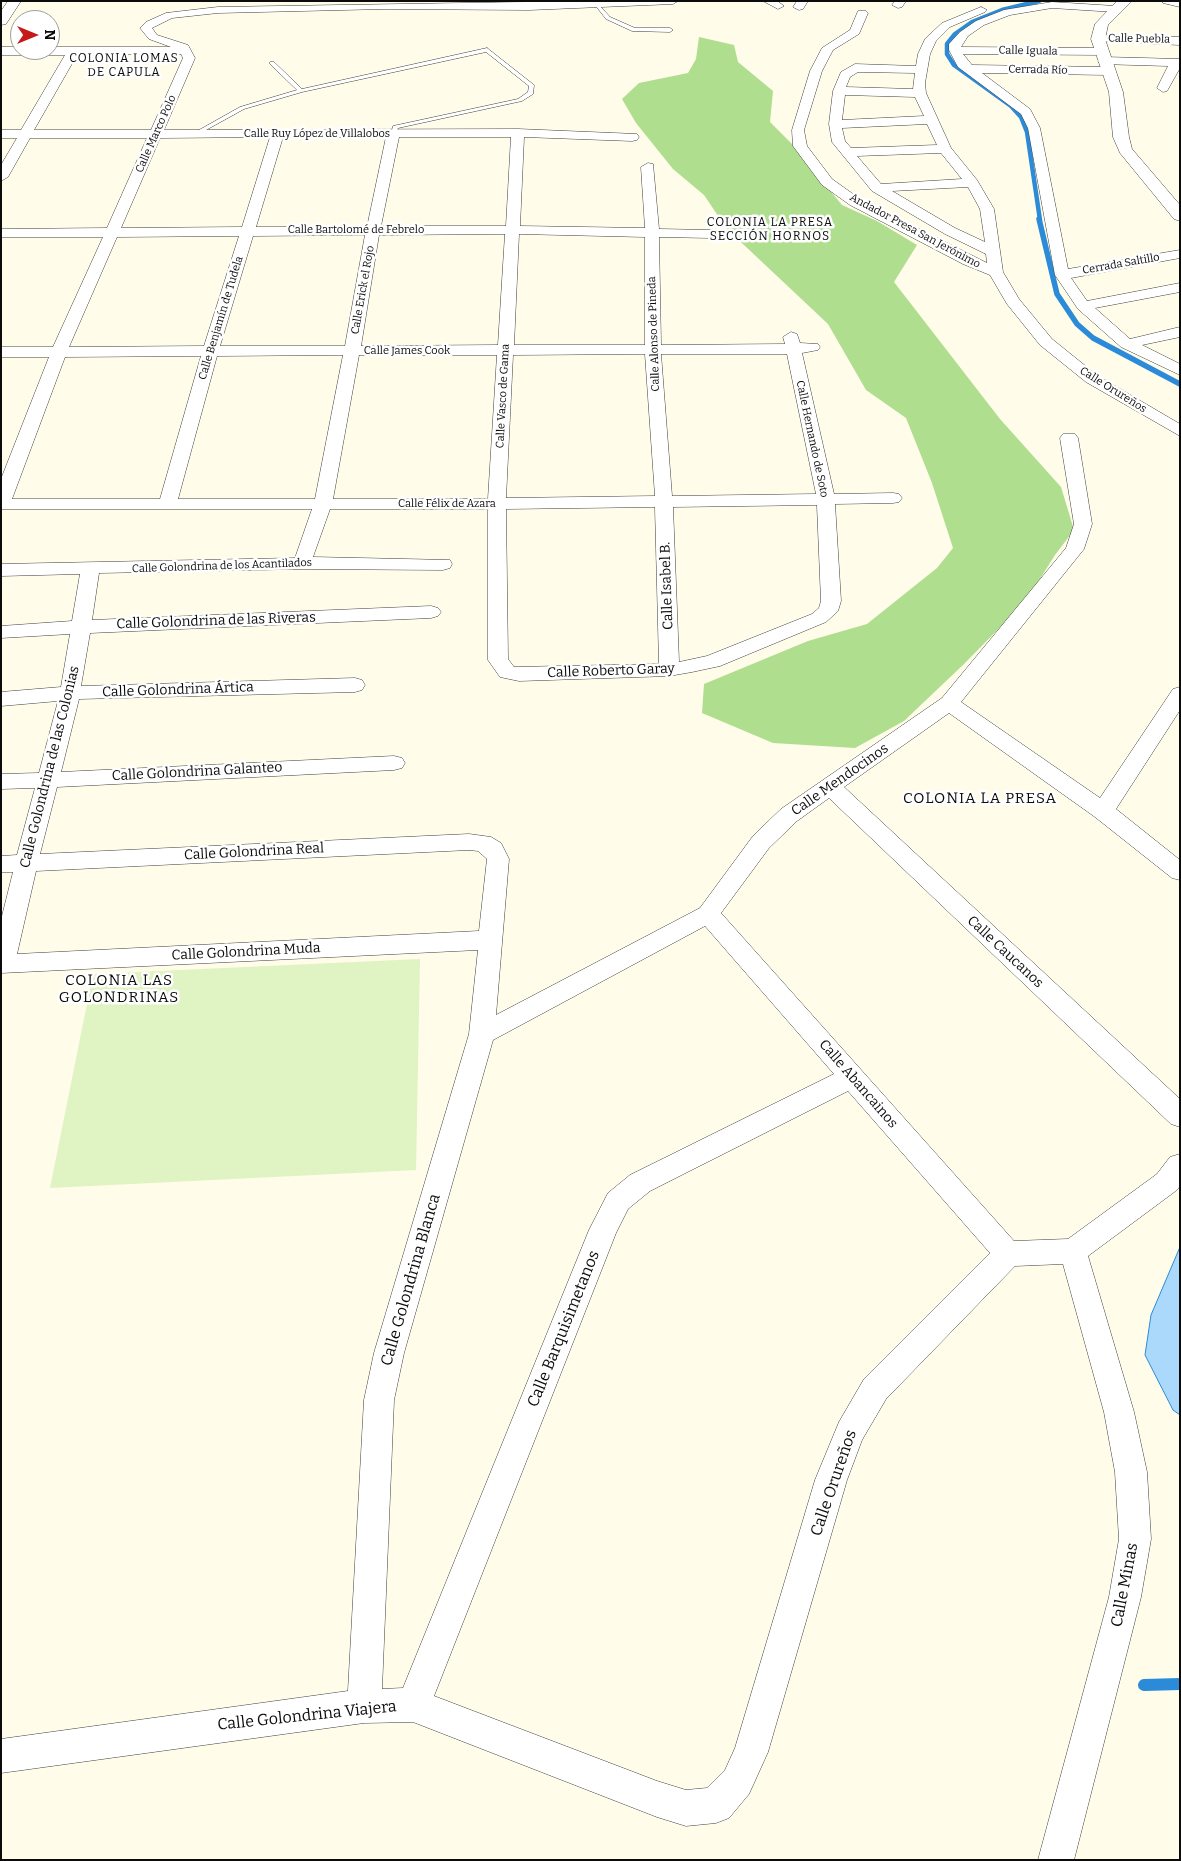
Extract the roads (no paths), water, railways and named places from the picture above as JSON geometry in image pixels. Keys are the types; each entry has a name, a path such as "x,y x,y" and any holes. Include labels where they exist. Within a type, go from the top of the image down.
{"street":[{"path":"1,21 15,1"},
{"path":"188,52 184,48 153,37 146,28 157,19 170,15 269,5 606,4 673,1"},
{"path":"996,272 987,209 972,183 945,149 931,120 920,93 920,70 931,38 940,29 960,18 1012,1"},
{"path":"1167,1 1180,4"},
{"path":"1121,5 1052,5 1008,12 980,23 964,34 955,44 955,50 962,64 1026,112 1034,128 1062,275 1083,306 1127,344 1180,370"},
{"path":"1121,5 1102,24 1103,56 1116,92 1118,123 1125,150 1177,209"},
{"name":"Andador Presa San Jerónimo","path":"862,13 854,32 828,48 816,71 798,130 800,146 810,162 827,182 855,202 968,261 996,272"},
{"name":"Calle Puebla","path":"1103,56 1180,40"},
{"name":"Calle Iguala","path":"955,50 1103,56 1180,64"},
{"path":"1,52 188,52"},
{"path":"1,177 73,52"},
{"name":"Calle Marco Polo","path":"1,504 60,352 157,134 189,58 188,52"},
{"name":"Cerrada Río","path":"968,69 1103,56"},
{"path":"1163,88 1174,66 1180,64"},
{"path":"920,70 855,68 846,75 839,91 835,124 839,142 877,188 950,231 993,252"},
{"path":"839,91 920,93"},
{"path":"835,124 931,120"},
{"name":"Calle Ruy López de Villalobos","path":"1,134 518,133 632,137"},
{"name":"Calle Vasco de Gama","path":"498,660 497,504 518,133"},
{"name":"Calle Benjamín de Tudela","path":"168,502 210,352 278,134"},
{"name":"Calle Erick el Rojo","path":"302,564 323,504 373,230 393,134"},
{"path":"846,152 945,149"},
{"name":"Calle Alonso de Pineda","path":"648,167 652,234 653,350 664,502"},
{"path":"877,188 972,183"},
{"name":"Calle Bartolomé de Febrelo","path":"1,233 512,230 711,234"},
{"name":"Cerrada Saltillo","path":"1062,275 1180,254"},
{"name":"Calle Orureños","path":"996,272 1012,300 1046,342 1092,379 1180,431"},
{"path":"1083,306 1180,288"},
{"path":"1127,344 1180,332"},
{"name":"Calle James Cook","path":"1,352 653,350 792,343 812,348"},
{"name":"Calle Hernando de Soto","path":"792,343 826,500 831,601"},
{"name":"Calle Mendocinos","path":"482,1034 708,914 761,842 789,815 949,703 1075,549 1083,524 1068,438"},
{"name":"Calle Félix de Azara","path":"1,504 168,502 497,504 893,498"},
{"name":"Calle Isabel B.","path":"664,502 669,670"},
{"name":"Calle Golondrina de los Acantilados","path":"1,570 90,570 302,564 443,564"},
{"name":"Calle Golondrina de las Colonias","path":"2,963 70,694 90,570"},
{"name":"Calle Roberto Garay","path":"498,660 507,672 519,674 669,670 713,661 818,618 828,611 831,601"},
{"name":"Calle Golondrina de las Riveras","path":"1,632 431,612"},
{"name":"Calle Golondrina Ártica","path":"1,699 70,694 355,685"},
{"path":"1103,811 1180,694"},
{"path":"949,703 1103,811 1180,872"},
{"name":"Calle Golondrina Galanteo","path":"1,782 394,763"},
{"name":"Calle Caucanos","path":"831,787 1180,1116"},
{"name":"Calle Golondrina Real","path":"1,864 469,842 482,843 493,850 498,859"},
{"name":"Calle Golondrina Blanca","path":"364,1706 379,1400 389,1352 482,1034 498,859"},
{"name":"Calle Abancainos","path":"708,914 1008,1254"},
{"name":"Calle Golondrina Muda","path":"2,963 491,940"},
{"name":"Calle Barquisimetanos","path":"413,1705 603,1230 618,1201 640,1184 852,1077"},
{"path":"1008,1254 1073,1251 1167,1182 1180,1165"},
{"name":"Calle Minas","path":"1056,1860 1125,1597 1135,1539 1131,1472 1119,1412 1073,1251"},
{"name":"Calle Orureños","path":"716,1805 737,1782 751,1752 828,1490 850,1432 875,1389 1008,1254"},
{"name":"Calle Golondrina Viajera","path":"1,1756 364,1706 413,1705 657,1799 686,1808 716,1805"}],"lane":[{"path":"606,4 608,18 634,30 670,30"},
{"path":"195,134 242,108 301,91 487,50 532,86 531,93 520,100 395,127 393,134"},
{"path":"272,63 301,91"}],"water":[{"path":"1180,1247 1180,1415 1173,1410 1145,1355 1151,1315"}],"waterway":[{"path":"1039,1 1002,10 972,22 955,34 947,44 947,54 954,65 1011,106 1021,117 1027,132 1040,220"},
{"path":"1039,219 1057,294 1077,324 1093,338 1180,384"},
{"path":"1144,1685 1180,1684"}],"district":[{"name":"COLONIA LOMAS DE CAPULA","path":"124,66"},
{"name":"COLONIA LA PRESA SECCIÓN HORNOS","path":"770,230"},
{"name":"COLONIA LA PRESA","path":"980,799"},
{"name":"COLONIA LAS GOLONDRINAS","path":"119,990"}]}
